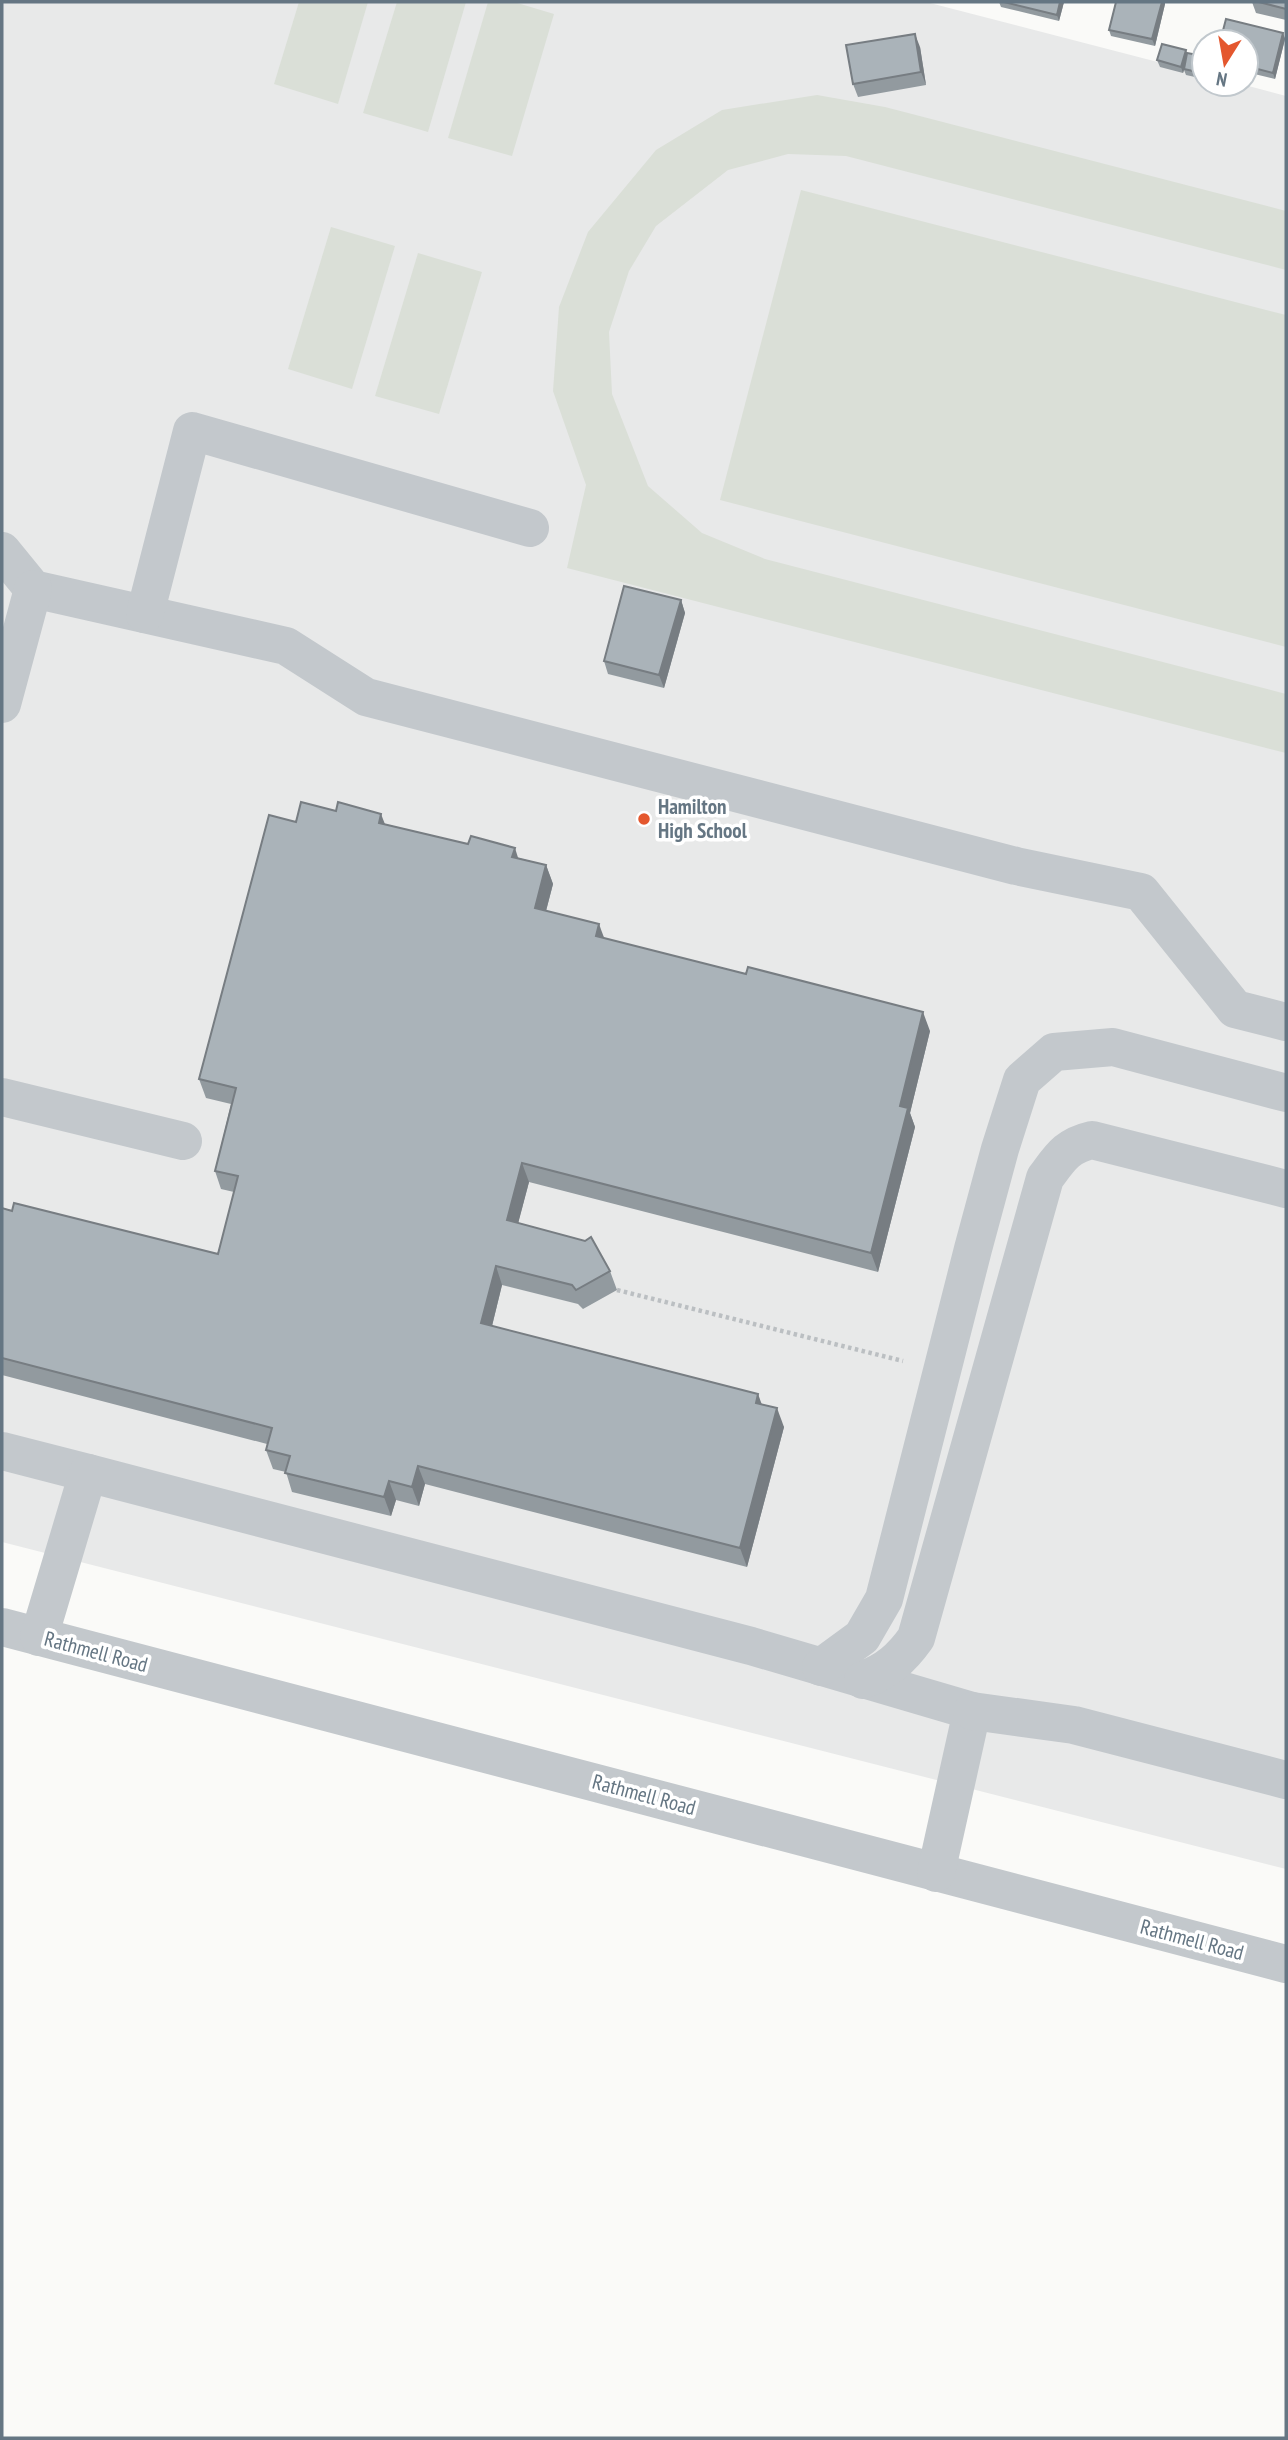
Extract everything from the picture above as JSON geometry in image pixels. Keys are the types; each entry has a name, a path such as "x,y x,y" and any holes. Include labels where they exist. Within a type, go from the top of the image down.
{"street":[{"path":"145,614 192,431 530,528"},
{"path":"2,551 33,589 286,646 366,697 1016,866 1141,892 1236,1009 1286,1022"},
{"path":"2,704 33,589"},
{"path":"821,1668 862,1637 884,1599 941,1370 1000,1149 1022,1080 1054,1052 1113,1047 1286,1093"},
{"path":"2,1097 183,1141"},
{"path":"863,1680 882,1673 903,1656 916,1638 1045,1178 1062,1156 1076,1144 1092,1140 1286,1189"},
{"path":"2,1451 751,1646 972,1711 1074,1725 1286,1780"},
{"path":"39,1637 88,1473"},
{"name":"Rathmell Road","path":"2,1627 1286,1964"},
{"path":"936,1873 972,1711"}],"path":[{"path":"617,1290 941,1370"}],"shaded area":[{"name":"Hamilton High School","path":"2,2 926,2 1190,70 1190,98 1260,98 1260,89 1286,96 1286,1869 2,1542"},
{"path":"299,2 368,2 338,104 274,84"},
{"path":"397,2 466,2 428,132 363,113"},
{"path":"488,2 514,2 554,14 512,156 448,138"},
{"path":"817,95 885,107 1286,211 1286,270 846,156 788,154 728,170 656,226 629,271 609,332 612,394 648,486 702,533 765,559 1286,694 1286,753 567,568 586,485 553,391 559,307 588,232 656,150 722,110"},
{"path":"801,190 1286,315 1286,647 720,500"},
{"path":"331,227 395,246 352,389 288,369"},
{"path":"418,253 482,272 439,414 375,396"}],"building":[{"path":"1004,2 1060,2 1057,15"},
{"path":"1116,2 1162,2 1152,39 1109,30"},
{"path":"1259,2 1286,2 1286,9"},
{"path":"1226,19 1283,33 1273,73 1260,70 1260,28 1224,28"},
{"path":"915,34 921,72 853,84 846,45"},
{"path":"1162,44 1186,50 1181,67 1157,60"},
{"path":"1187,53 1190,54 1190,70 1184,69"},
{"path":"624,586 681,600 659,675 604,661"},
{"path":"301,802 336,811 338,802 381,814 379,823 468,844 471,836 515,848 512,857 546,865 535,908 599,924 596,936 746,974 748,967 923,1012 900,1106 908,1108 871,1253 522,1163 507,1220 585,1241 591,1237 610,1271 576,1290 572,1285 496,1266 481,1323 758,1394 756,1403 777,1408 740,1548 418,1466 412,1487 389,1481 384,1497 285,1473 290,1456 266,1450 272,1428 2,1358 2,1208 12,1211 14,1203 218,1254 238,1176 215,1171 236,1088 199,1079 269,815 296,822"}],"place":[{"name":"Hamilton High School","path":"644,819"}]}
